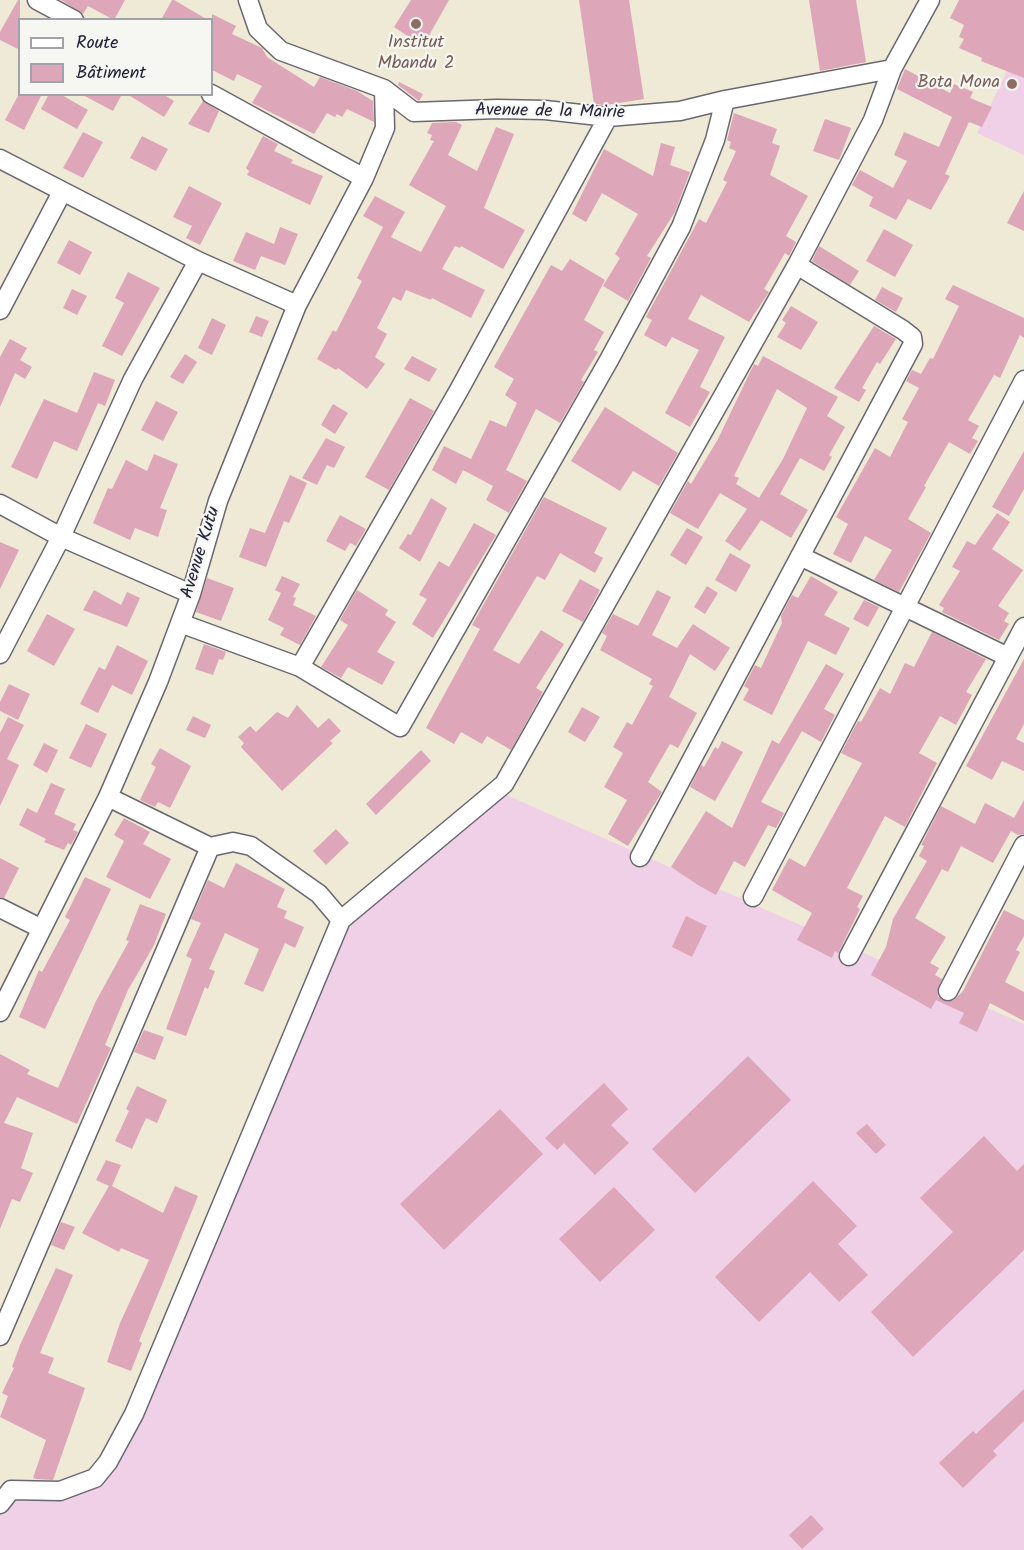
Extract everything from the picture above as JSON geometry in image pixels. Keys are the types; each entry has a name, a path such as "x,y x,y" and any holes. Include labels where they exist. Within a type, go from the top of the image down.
{"street":[{"path":"37,0 70,18"},
{"name":"Avenue de la Mairie","path":"248,0 258,29 281,51 384,89 414,112 545,110 608,117 680,111 725,100 892,69"},
{"path":"0,1503 11,1490 60,1491 95,1478 108,1462 134,1414 341,920 504,784 797,265 873,120 892,69 930,0"},
{"name":"Avenue Kutu","path":"0,1012 40,928 108,797 159,682 191,594 218,501 297,305 364,178 385,128 384,89"},
{"path":"213,95 364,178"},
{"path":"180,623 300,667 400,727 603,370 681,227 715,140 725,100"},
{"path":"300,667 459,390 608,117"},
{"path":"0,159 198,261 297,305"},
{"path":"0,310 62,192"},
{"path":"0,654 61,537 133,379 198,261"},
{"path":"640,857 912,344 912,337 797,265"},
{"path":"753,897 1024,380"},
{"path":"0,504 61,537 191,594"},
{"path":"800,556 1008,657"},
{"path":"849,956 1024,627"},
{"path":"108,797 210,847 233,842 251,846 319,894 341,920"},
{"path":"948,991 1024,845"},
{"path":"0,1336 210,847"},
{"path":"0,908 40,928"}],"shaded area":[{"name":"Bota Mona","path":"1024,36 1024,155 977,133"},
{"path":"495,790 1024,1024 1024,1550 0,1550 0,1509 12,1490 46,1484 106,1464 348,920"}],"building":[{"path":"20,0 18,49 0,40 0,32"},
{"path":"61,0 125,0 115,18 110,18 88,6 83,14"},
{"path":"174,0 205,18 162,18"},
{"name":"Institut Mbandu 2","path":"411,0 449,0 423,46 394,27"},
{"path":"579,0 629,0 644,99 606,105 594,104"},
{"path":"809,0 856,0 866,62 820,71"},
{"path":"959,0 1024,0 1024,78 981,61 982,58 959,48 964,39 959,37 964,25 950,18"},
{"path":"212,14 236,26 232,34 262,48 267,57 314,87 320,77 357,91 373,101 374,122 347,109 342,117 337,114 335,117 327,113 314,134 252,103 262,86 237,74 234,81 213,70"},
{"path":"905,69 950,93 954,84 973,92 970,98 992,107 982,127 969,122 945,174 950,176 931,210 908,199 896,220 869,206 873,197 852,185 860,170 893,188 907,161 894,155 904,132 939,147 952,117 897,89"},
{"path":"399,82 423,94 419,101 398,85"},
{"path":"18,96 41,96 24,130 5,120"},
{"path":"48,96 64,96 88,110 77,129 41,109"},
{"path":"85,96 121,96 113,111"},
{"path":"130,96 166,96 174,101 164,117"},
{"path":"203,101 219,111 209,133 188,124"},
{"path":"734,113 777,129 772,143 780,146 770,175 808,196 786,236 796,242 789,256 785,253 764,289 769,292 749,322 701,295 688,319 725,337 700,387 710,392 690,427 665,413 699,350 672,337 666,347 644,335 652,320 646,317 699,219 706,223 727,182 723,180 736,151 729,148 731,142 727,140"},
{"path":"825,119 851,128 839,160 813,151"},
{"path":"456,122 462,125 448,155 477,171 496,127 514,134 484,208 525,230 503,269 461,246 460,248 455,246 442,269 485,290 471,318 432,298 431,300 406,290 401,301 393,297 377,328 387,334 375,357 385,364 367,389 338,368 336,370 317,359 333,330 336,332 362,281 357,278 383,227 363,216 375,196 405,212 391,237 421,252 446,206 409,185 434,141 430,140 432,135 427,133 432,123"},
{"path":"83,132 103,142 83,178 63,168"},
{"path":"142,136 168,149 156,171 130,158"},
{"path":"263,136 278,144 274,151 293,160 291,163 323,176 310,205 247,175 249,171 246,168"},
{"path":"661,143 675,147 670,165 690,172 675,212 647,256 651,258 628,301 603,286 620,258 615,254 638,214 602,193 586,222 572,214 604,149 653,176"},
{"path":"189,186 222,203 200,245 186,238 192,226 173,217"},
{"path":"1024,191 1024,231 1007,223"},
{"path":"280,227 298,234 285,265 261,256 255,270 233,261 246,232 274,244"},
{"path":"884,229 913,245 895,277 866,261"},
{"path":"69,240 92,252 80,275 57,263"},
{"path":"819,246 859,271 850,285 812,261"},
{"path":"570,259 605,280 584,320 604,332 594,350 598,352 581,380 584,382 560,423 536,409 506,470 527,481 509,513 486,500 493,486 463,470 456,484 432,470 444,446 471,459 490,420 506,427 517,403 505,395 514,379 494,367 551,265 562,271"},
{"path":"128,272 160,288 122,356 102,346 124,303 115,298"},
{"path":"953,285 1024,318 1024,338 1020,335 1000,378 994,375 968,420 979,426 972,438 978,441 970,454 949,442 924,486 926,487 908,519 931,533 899,592 874,580 892,550 865,536 851,563 833,554 848,524 836,517 875,448 890,457 908,422 902,419 919,388 906,381 912,370 921,374 930,358 933,359 959,306 945,299"},
{"path":"882,287 903,298 896,312 875,300"},
{"path":"72,289 87,296 77,315 63,308"},
{"path":"791,306 818,322 801,350 777,337 786,323 782,320"},
{"path":"256,316 269,321 262,337 249,332"},
{"path":"212,318 226,325 212,355 198,348"},
{"path":"874,326 896,339 880,364 877,362 862,388 866,390 859,402 834,388"},
{"path":"10,339 27,348 20,360 32,367 25,379 15,373 0,407 0,357"},
{"path":"185,354 197,362 183,384 170,377"},
{"path":"412,356 437,369 429,382 404,369"},
{"path":"763,356 838,397 827,416 845,427 829,455 832,457 824,471 800,458 780,494 808,510 791,538 761,520 740,551 725,541 747,509 720,493 698,529 670,513 688,481 691,484 718,439 754,364 758,366","holes":["777,389 807,408 783,459 759,498 736,484 739,478 734,476"]},
{"path":"94,372 115,380 105,406 98,403 77,451 54,441 37,479 11,467 44,399 77,413"},
{"path":"410,398 434,411 389,490 365,477"},
{"path":"156,401 178,412 163,441 141,430"},
{"path":"333,404 348,413 335,434 321,425"},
{"path":"605,407 678,453 659,486 633,471 620,491 571,461"},
{"path":"326,438 345,447 334,468 327,465 317,485 302,478"},
{"path":"1024,451 1024,489 1009,516 992,507"},
{"path":"154,454 178,464 160,508 167,510 158,537 135,528 130,540 93,523 108,488 112,489 126,460 147,471"},
{"path":"290,475 307,483 289,523 284,521 266,567 239,557 250,528 265,533"},
{"path":"544,497 607,528 594,553 603,558 595,573 560,553 545,580 537,576 493,650 519,664 541,630 564,644 536,688 543,692 511,750 487,736 482,744 461,732 454,744 426,728 480,629 472,625"},
{"path":"431,498 447,508 420,562 399,548 408,534 411,535"},
{"path":"997,513 1010,522 992,549 1023,570 998,606 1009,613 1004,621 1009,624 999,640 942,612 944,608 939,605 960,571 952,567 967,541 975,545"},
{"path":"340,515 366,529 356,546 350,543 345,551 326,541"},
{"path":"474,523 496,535 433,638 412,624 427,599 419,595 439,561 449,567"},
{"path":"687,528 703,537 686,565 670,555"},
{"path":"0,542 19,550 0,589"},
{"path":"730,553 751,565 736,592 715,580"},
{"path":"282,576 300,584 293,597 296,598 293,605 316,616 300,645 280,635 284,628 268,620 281,593 275,590"},
{"path":"811,576 838,592 824,615 850,628 836,655 808,641 772,715 743,700 749,689 744,686 755,665 761,668 782,623 781,616 792,595 798,598"},
{"path":"207,578 234,588 221,621 196,612"},
{"path":"580,579 600,590 583,622 562,611"},
{"path":"707,586 718,593 705,614 694,607"},
{"path":"94,590 121,605 127,592 140,598 127,627 83,610"},
{"path":"357,590 388,610 385,615 396,622 377,652 395,662 382,685 348,667 341,678 321,667 348,625 340,620"},
{"path":"657,590 671,597 652,635 677,648 693,624 730,648 715,671 690,654 669,697 697,713 678,748 670,744 648,782 662,792 628,846 608,834 627,800 604,787 623,753 613,747 627,722 632,725 653,686 649,684 652,679 600,650 607,636 602,633 613,614 638,626"},
{"path":"864,600 879,607 868,627 853,619"},
{"path":"47,614 75,629 54,666 27,651"},
{"path":"932,632 986,659 966,692 972,695 956,725 940,716 919,753 937,763 905,827 885,816 847,888 863,896 857,907 860,909 838,953 835,951 832,958 797,940 812,913 772,890 789,858 805,867 862,763 841,753 858,721 861,722 880,688 890,694 905,663 914,667"},
{"path":"204,644 226,652 223,660 219,659 213,675 195,669"},
{"path":"117,645 148,661 132,695 112,685 98,713 80,704 99,667 105,670"},
{"path":"1024,659 1024,724 1016,739 1024,743 1024,771 1002,761 992,780 966,766"},
{"path":"826,664 844,674 824,709 835,715 821,742 802,731 761,802 784,813 776,828 768,825 745,867 734,861 716,895 671,867 706,811 732,828 772,740 779,744"},
{"path":"9,684 30,694 18,720 0,711 0,702"},
{"path":"297,705 318,728 329,718 341,731 330,741 333,743 282,791 241,747 244,743 238,737 250,726 256,732 277,712 288,718"},
{"path":"582,707 600,717 585,742 568,732"},
{"path":"193,716 211,725 205,738 186,730"},
{"path":"8,717 24,725 7,759 19,765 0,806 0,733"},
{"path":"86,724 107,734 91,768 69,758"},
{"path":"722,741 743,752 715,801 690,787 701,765 704,767 715,747 718,749"},
{"path":"44,743 58,750 47,773 33,765"},
{"path":"160,748 191,766 170,808 158,802 155,807 140,800 156,767 151,764"},
{"path":"421,750 431,761 376,815 366,804"},
{"path":"51,783 65,789 54,814 76,824 73,830 78,832 71,845 68,843 64,850 44,842 46,839 19,825 27,808 37,813"},
{"path":"1024,800 1024,834 1018,835 1011,831 993,863 961,846 948,872 942,869 915,918 946,937 930,963 939,968 935,975 942,979 937,991 938,997 948,1002 954,1000 963,991 1004,910 1024,920 1024,936 1016,950 1020,952 1005,982 1024,992 1024,1021 990,1003 977,1032 959,1023 964,1013 936,1000 931,1009 871,975 886,947 893,919 927,861 919,856 924,846 921,845 941,806 975,824 985,803 1014,818"},
{"path":"124,818 150,832 143,844 171,859 150,899 106,877 124,841 114,835"},
{"path":"336,829 349,843 326,865 313,851"},
{"path":"0,858 19,868 4,898 0,897"},
{"path":"236,863 285,889 277,907 287,911 284,918 304,927 295,948 285,943 263,992 244,984 259,949 225,933 209,969 215,971 208,989 205,987 186,1036 166,1029 192,959 186,956 201,923 191,919 208,880 224,888"},
{"path":"85,877 111,889 45,1029 19,1017 39,970 42,972 70,920 65,917"},
{"path":"140,904 166,914 154,945 128,990 105,1045 111,1048 77,1124 17,1097 4,1123 33,1133 21,1168 33,1173 20,1202 12,1199 0,1229 0,1054 30,1070 27,1074 58,1088 96,1001 129,941 126,940"},
{"path":"686,916 707,926 692,957 672,947"},
{"path":"144,1030 164,1037 155,1060 134,1052"},
{"path":"748,1056 791,1100 695,1193 652,1149"},
{"path":"604,1083 628,1109 611,1125 629,1143 595,1175 564,1143 557,1150 545,1138"},
{"path":"137,1086 167,1100 157,1123 146,1118 132,1149 115,1141 129,1111 126,1109"},
{"path":"500,1109 543,1154 444,1250 400,1204"},
{"path":"867,1124 886,1145 876,1154 856,1133"},
{"path":"984,1136 1017,1171 1024,1164 1024,1250 913,1357 871,1312 953,1232 920,1198"},
{"path":"106,1160 121,1165 112,1186 163,1213 175,1186 198,1196 139,1341 142,1343 131,1371 107,1362 120,1323 149,1260 121,1248 119,1252 82,1233 109,1186 96,1180"},
{"path":"813,1181 857,1226 838,1244 868,1275 839,1302 810,1272 759,1322 715,1277"},
{"path":"614,1187 655,1230 600,1282 559,1239"},
{"path":"61,1222 75,1227 64,1250 51,1245"},
{"path":"56,1268 73,1275 40,1353 54,1358 48,1373 85,1388 53,1480 33,1478 46,1440 0,1417 8,1396 2,1393 14,1368 12,1367 20,1345"},
{"path":"1024,1389 1024,1421 993,1451 997,1455 963,1488 939,1463 973,1431 976,1434"},
{"path":"811,1515 824,1529 802,1549 789,1535"}],"place":[{"name":"Institut Mbandu 2","path":"416,24"},
{"name":"Bota Mona","path":"1012,84"}]}
